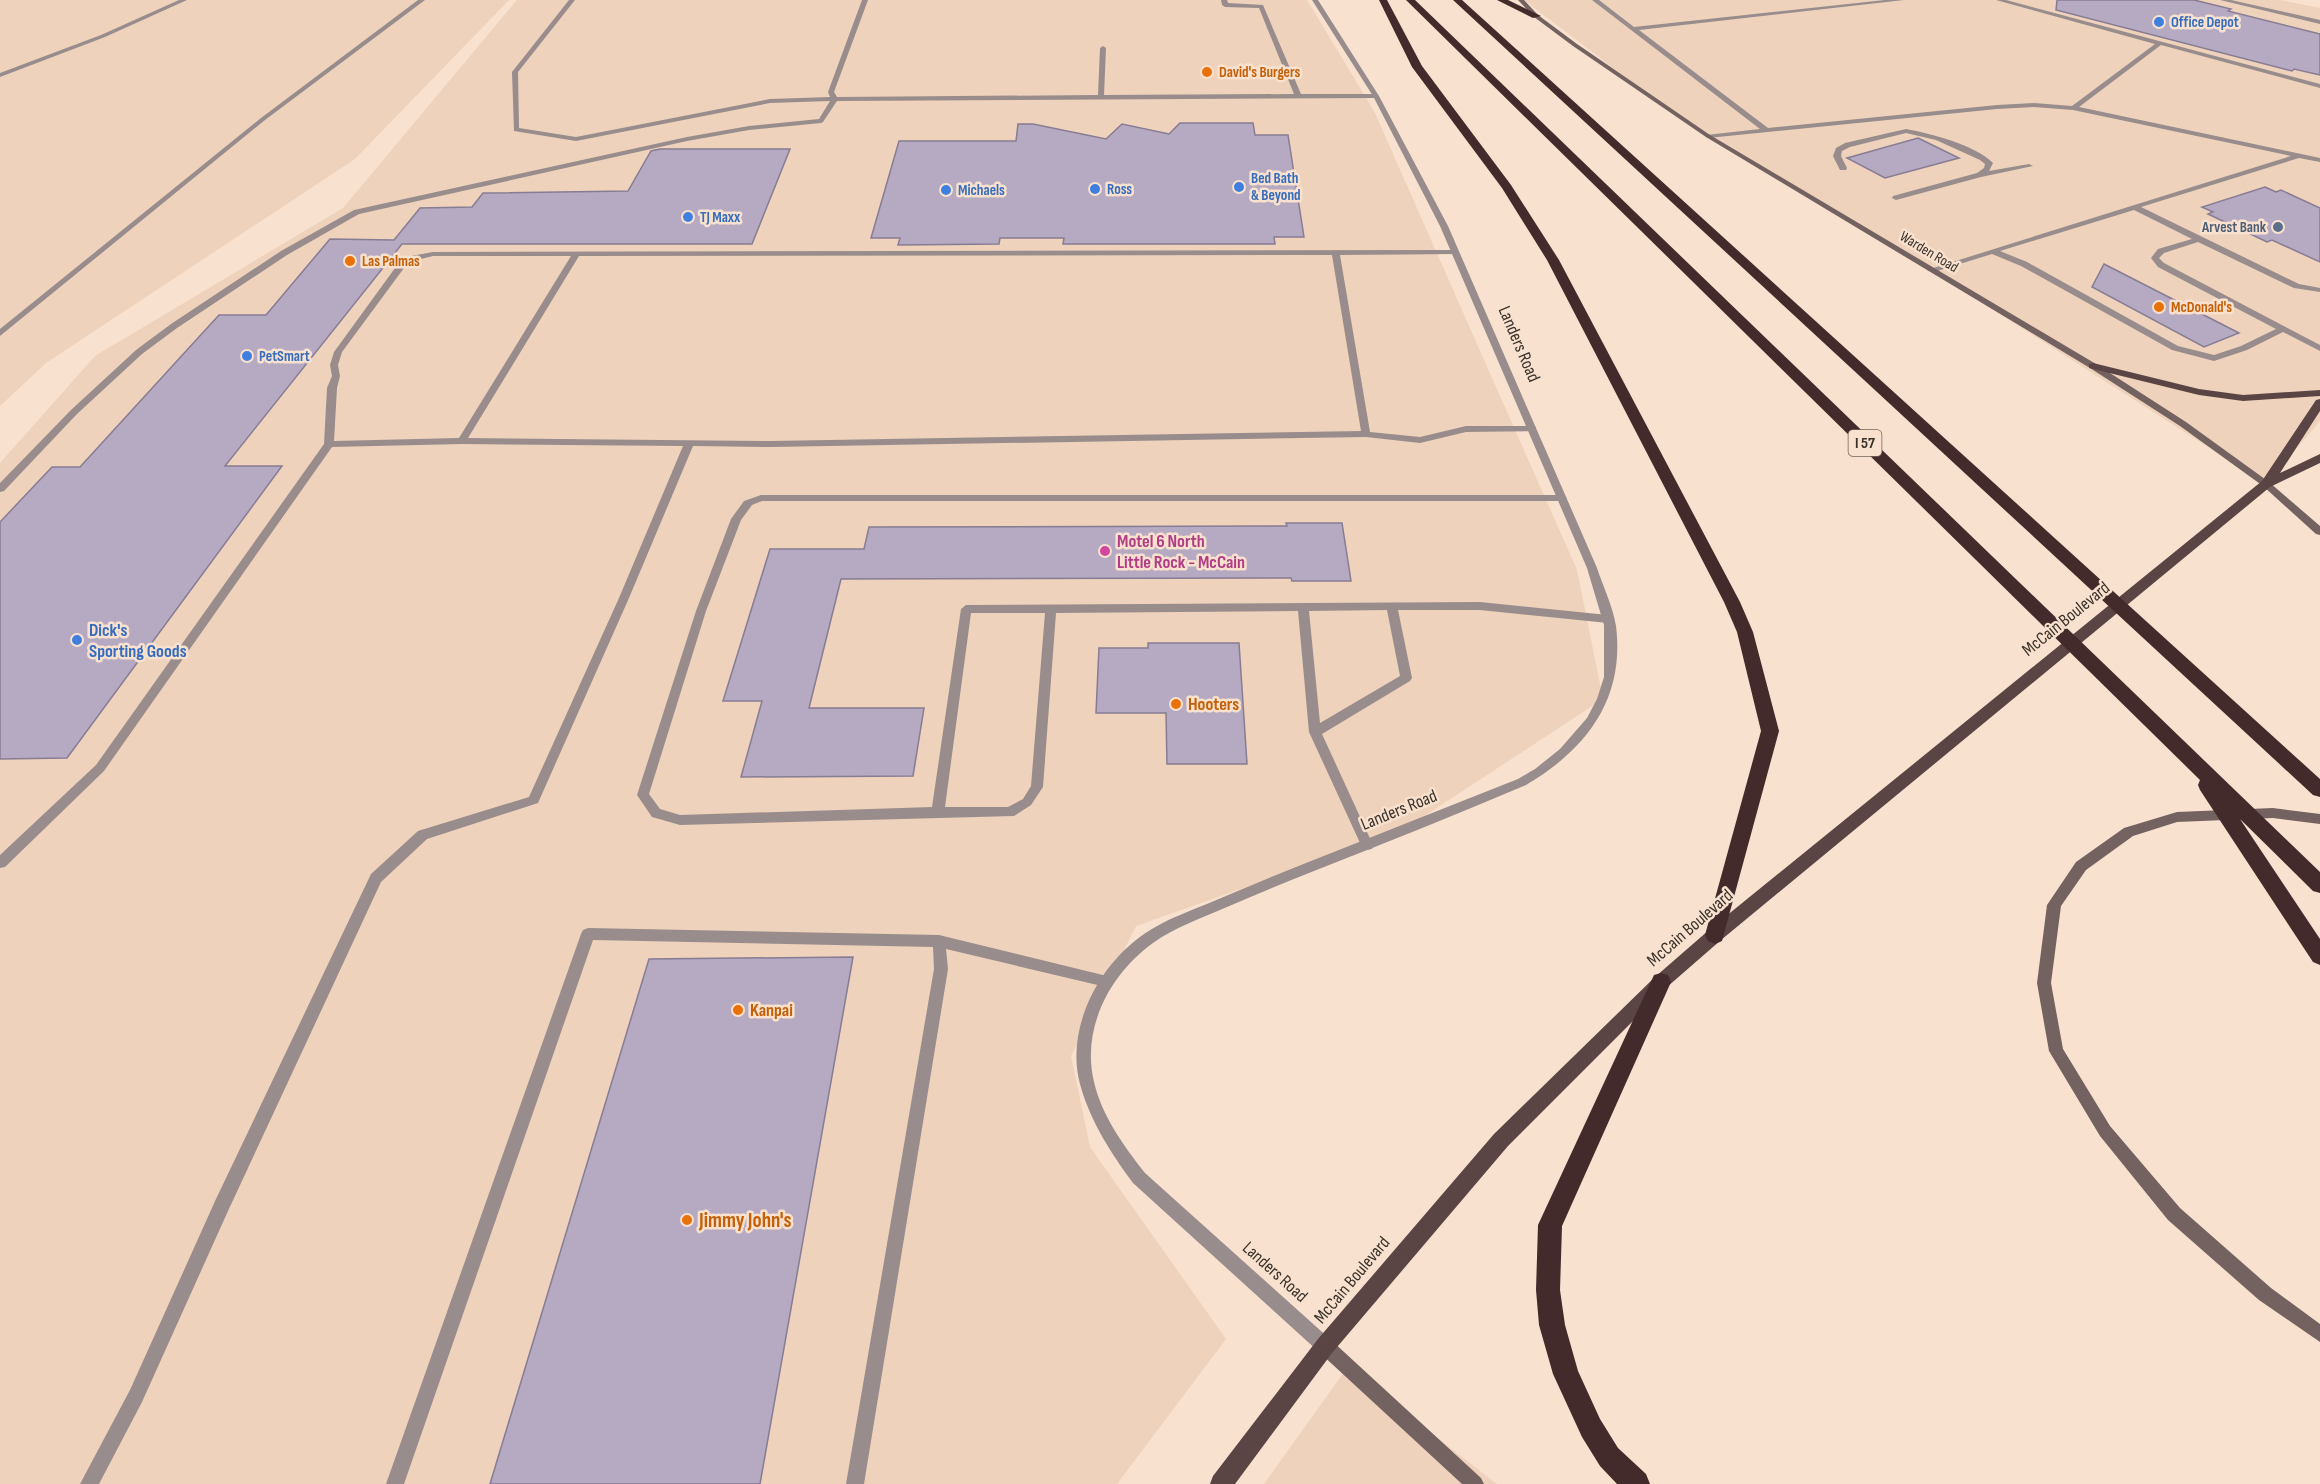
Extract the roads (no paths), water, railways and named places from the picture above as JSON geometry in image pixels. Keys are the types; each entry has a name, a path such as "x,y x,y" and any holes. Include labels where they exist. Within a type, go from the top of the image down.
{"highway":[{"path":"1383,0 1417,67 1507,187 1553,260 1732,602 1745,632 1770,731 1715,934"},
{"name":"I 57","path":"1410,0 2320,885"},
{"path":"1457,0 2320,790"},
{"path":"1502,0 1536,16"},
{"path":"2188,756 2320,956"},
{"path":"1636,1484 1609,1457 1591,1428 1566,1374 1552,1324 1548,1290 1550,1225 1661,982"}],"main road":[{"path":"2092,366 2199,392 2243,398 2320,393"},
{"name":"McCain Boulevard","path":"2266,484 2320,402"},
{"name":"McCain Boulevard","path":"1221,1484 1325,1346 1501,1140 1661,982 1715,934 2266,484 2320,458"}],"street":[{"path":"0,75 103,36 184,0"},
{"path":"0,333 218,155 422,0"},
{"path":"572,0 515,72 516,130 576,139 770,101 1376,96"},
{"path":"834,99 831,92 865,0"},
{"path":"1224,0 1225,5 1261,6 1298,96"},
{"name":"Landers Road","path":"1315,0 1376,96 1455,252 1533,429 1592,568 1608,619 1610,676 1603,699 1592,721 1564,752 1522,782 1182,920 1140,945 1106,981 1088,1028 1084,1069 1086,1082 1100,1119 1117,1150 1139,1178 1475,1484"},
{"name":"Warden Road","path":"1521,0 1536,16 1708,136 2092,366 2183,424 2266,484 2320,532"},
{"path":"1595,0 1766,130"},
{"path":"1633,29 1901,0"},
{"path":"1999,0 2320,86"},
{"path":"2223,0 2320,22"},
{"path":"2073,108 2160,43"},
{"path":"1101,97 1103,48"},
{"path":"0,489 74,412 139,352 284,253 357,212 687,139 749,128 820,122 834,99"},
{"path":"1708,136 2019,104 2073,108 2320,160"},
{"path":"1886,119 1906,131 1938,138 1983,158 1989,163 1987,169 1980,175"},
{"path":"1843,168 1837,156 1839,150 1848,145 1906,131"},
{"path":"1931,270 2299,156"},
{"path":"1896,198 1980,175 2028,166"},
{"path":"2134,207 2297,286 2320,290"},
{"path":"2199,239 2161,250 2155,258 2162,265 2320,348"},
{"path":"1992,251 2024,264 2175,348 2214,358 2244,348 2282,329"},
{"path":"0,863 100,768 329,444 332,388 336,376 334,364 338,352 401,266 414,258 433,254 577,253 1455,252"},
{"path":"462,441 577,253"},
{"path":"1336,253 1366,434"},
{"path":"329,444 462,441 689,444 1366,434 1420,440 1466,429 1533,429"},
{"path":"89,1484 136,1396 222,1205 376,878 423,835 534,800 624,598 689,444"},
{"path":"1051,609 1037,787 1027,802 1010,812 680,820 656,813 643,795 701,611 736,519 748,503 761,498 1562,498"},
{"path":"1315,732 1406,678 1392,606"},
{"path":"938,812 966,609 1480,606 1608,619"},
{"path":"1303,608 1315,732 1366,846"},
{"path":"2320,819 2273,813 2177,817 2129,832 2081,866 2054,905 2044,983 2056,1051 2105,1131 2174,1214 2265,1294 2320,1334"},
{"path":"395,1484 588,934 939,941 1106,981"},
{"path":"855,1484 941,969 939,941"}],"place":[{"name":"Office Depot","path":"2159,22"},
{"name":"David's Burgers","path":"1207,72"},
{"name":"Bed Bath & Beyond","path":"1239,187"},
{"name":"Ross","path":"1095,189"},
{"name":"Michaels","path":"946,190"},
{"name":"TJ Maxx","path":"688,217"},
{"name":"Arvest Bank","path":"2278,227"},
{"name":"Las Palmas","path":"350,261"},
{"name":"McDonald's","path":"2159,307"},
{"name":"PetSmart","path":"247,356"},
{"name":"Motel 6 North Little Rock - McCain","path":"1105,551"},
{"name":"Dick's Sporting Goods","path":"77,640"},
{"name":"Hooters","path":"1176,704"},
{"name":"Kanpai","path":"738,1010"},
{"name":"Jimmy John's","path":"687,1220"}]}
